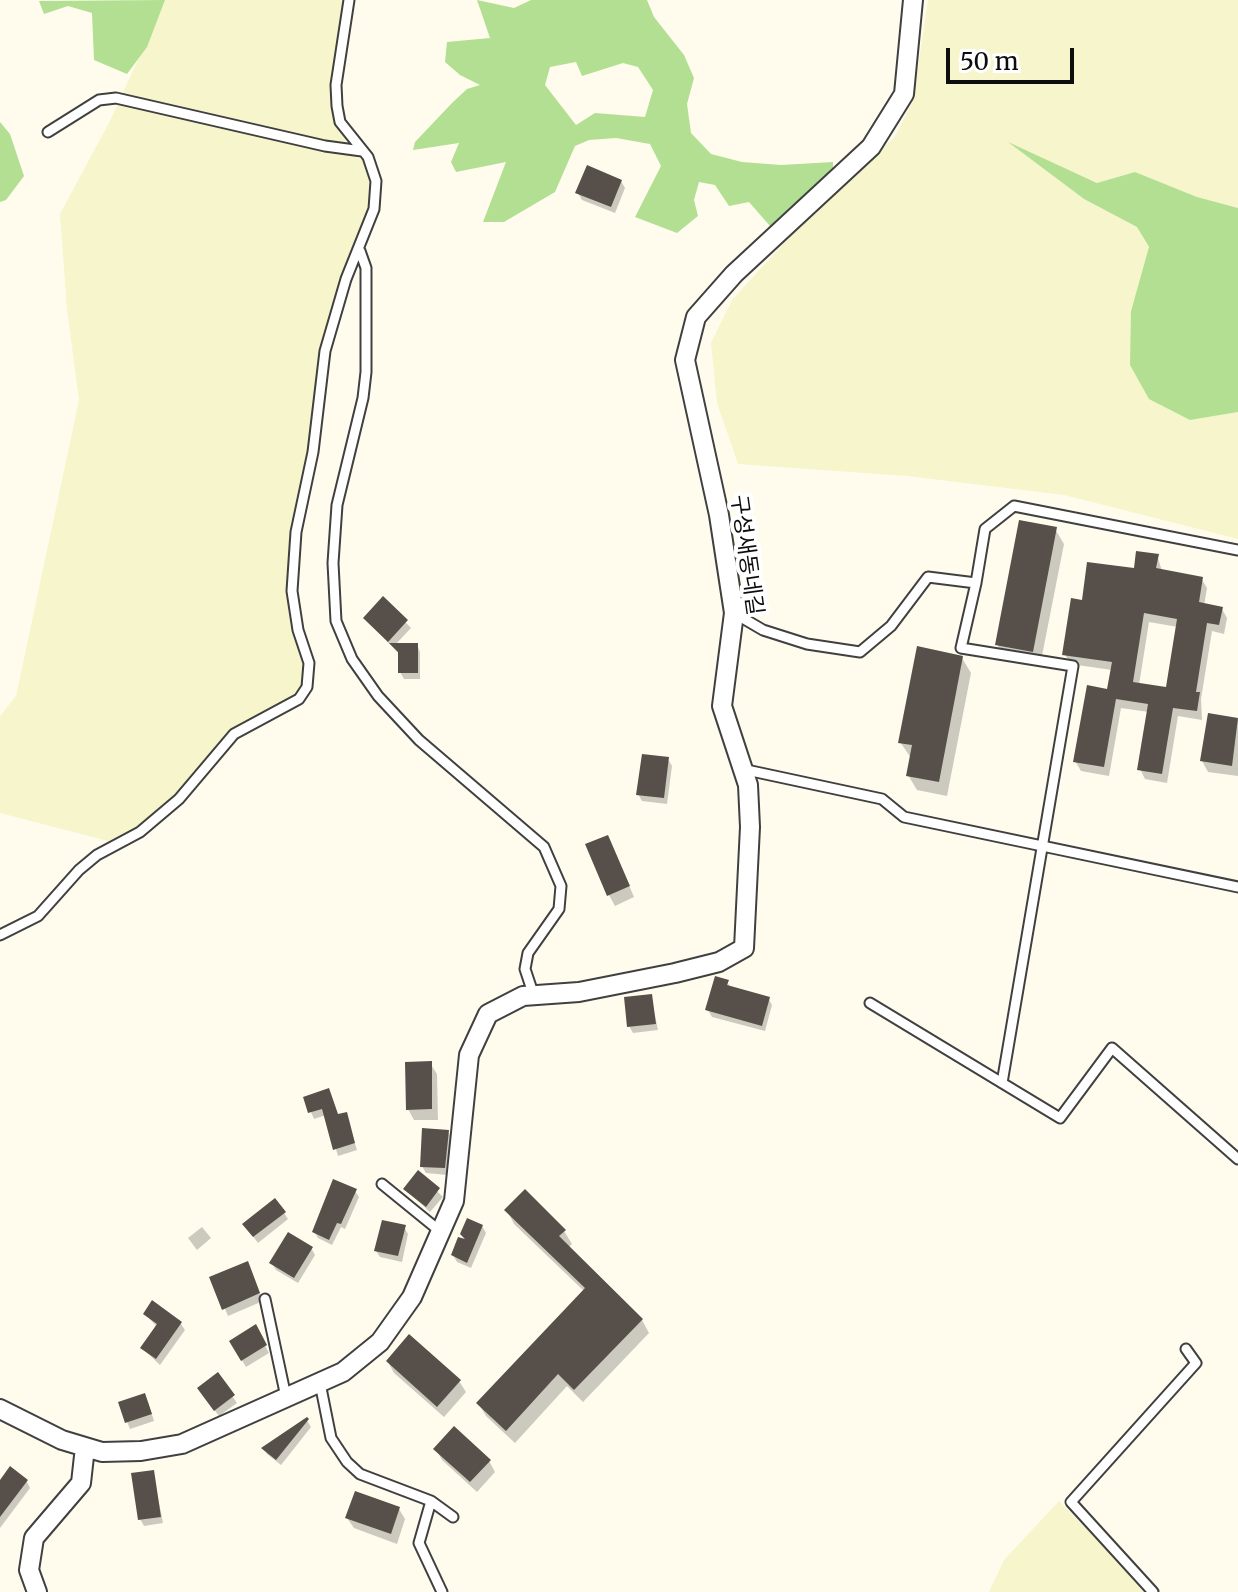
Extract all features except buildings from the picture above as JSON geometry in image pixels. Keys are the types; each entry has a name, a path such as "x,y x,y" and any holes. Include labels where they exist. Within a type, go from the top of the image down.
{"street":[{"name":"구성새동네길","path":"0,1409 62,1440 85,1447 102,1452 141,1451 182,1444 343,1372 380,1342 412,1297 454,1201 469,1055 488,1014 523,996 579,992 675,973 719,962 744,948 750,827 748,785 722,706 734,613 719,515 685,360 696,317 734,274 871,147 904,94 913,0"},
{"path":"37,1592 29,1570 34,1538 81,1483 85,1447"}],"lane":[{"path":"0,935 38,916 79,870 97,855 140,832 179,799 234,734 299,699 307,687 309,663 298,630 292,591 296,532 313,452 325,351 346,279 360,251 374,209 376,181 368,157 340,122 337,106 336,85 349,0"},
{"path":"48,132 99,100 116,98 325,146 362,151"},
{"path":"360,251 366,268 366,372 363,398 337,505 333,563 336,621 352,659 378,696 419,740 544,847 561,886 559,909 528,953 525,969 534,996"},
{"path":"1002,1083 1073,666 961,648 985,529 1014,506 1238,550"},
{"path":"734,613 763,630 792,639 860,652 891,626 928,577 976,583"},
{"path":"742,769 882,799 904,817 1238,887"},
{"path":"870,1003 1060,1118 1112,1048 1238,1159"},
{"path":"382,1184 441,1232"},
{"path":"265,1299 287,1399"},
{"path":"1153,1592 1071,1502 1196,1363 1186,1349"},
{"path":"320,1383 331,1438 347,1462 360,1474 431,1501 453,1517"},
{"path":"431,1501 419,1543 442,1592"}],"shaded area":[{"path":"165,0 346,0 332,105 350,152 367,164 372,197 369,221 336,295 324,339 310,442 294,522 289,596 305,661 306,680 300,694 232,732 179,794 145,823 108,841 0,813 0,716 16,696 79,400 67,310 60,214 111,119"},
{"path":"928,0 1238,0 1238,208 1197,197 1135,172 1098,183 1012,145 1084,199 1137,227 1149,248 1131,310 1190,420 1238,412 1238,539 1064,495 907,476 738,464 717,403 711,343 732,300 829,194 894,138 913,101"},
{"path":"1059,1501 1147,1592 989,1592 1004,1560"}],"green space":[{"path":"165,0 147,47 127,74 94,60 92,13 68,6 44,14 39,1"},
{"path":"477,0 514,8 531,0 647,0 654,17 684,55 694,78 687,104 691,133 711,154 742,162 781,165 833,162 833,173 770,226 749,202 729,206 715,185 699,182 694,200 698,216 677,233 635,217 661,166 650,144 616,138 589,140 575,146 555,192 504,222 483,222 506,162 456,172 451,162 459,143 413,150 415,142 452,103 467,89 480,85 460,75 445,62 447,42 490,38","holes":["576,62 582,76 623,63 638,67 653,90 645,117 595,113 576,125 545,85 550,67"]},
{"path":"0,122 10,134 24,176 6,200 0,202"},
{"path":"1008,142 1097,183 1135,172 1197,197 1238,208 1238,412 1190,420 1149,399 1130,365 1131,311 1149,247 1137,227 1084,199"}]}
